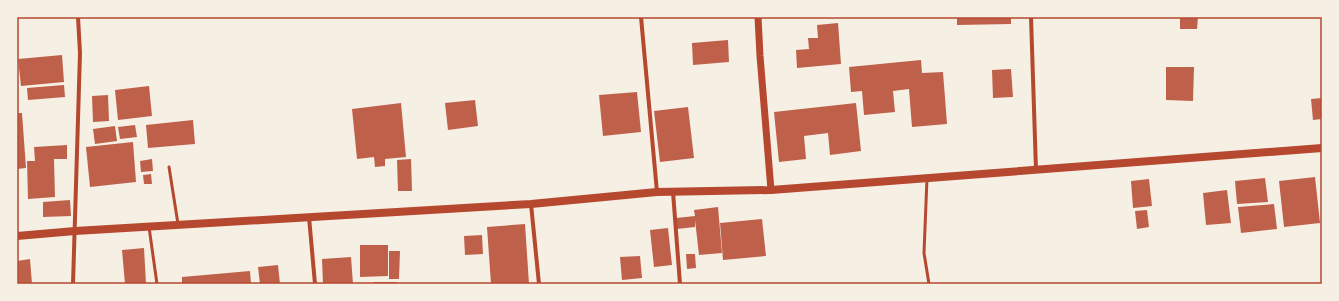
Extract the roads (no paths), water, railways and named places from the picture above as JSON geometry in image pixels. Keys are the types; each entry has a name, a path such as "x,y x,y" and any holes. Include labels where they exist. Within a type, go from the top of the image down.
{"main road":[{"path":"17,236 75,231 531,204 657,192 771,190 1322,148"}],"street":[{"path":"73,284 80,53 78,17"},
{"path":"641,17 657,192"},
{"path":"758,17 771,190"},
{"path":"1031,17 1036,170"},
{"path":"673,192 680,284"},
{"path":"531,204 539,284"},
{"path":"309,217 315,284"}],"lane":[{"path":"169,167 178,226"},
{"path":"928,177 924,253 929,284"},
{"path":"149,227 157,284"}]}
